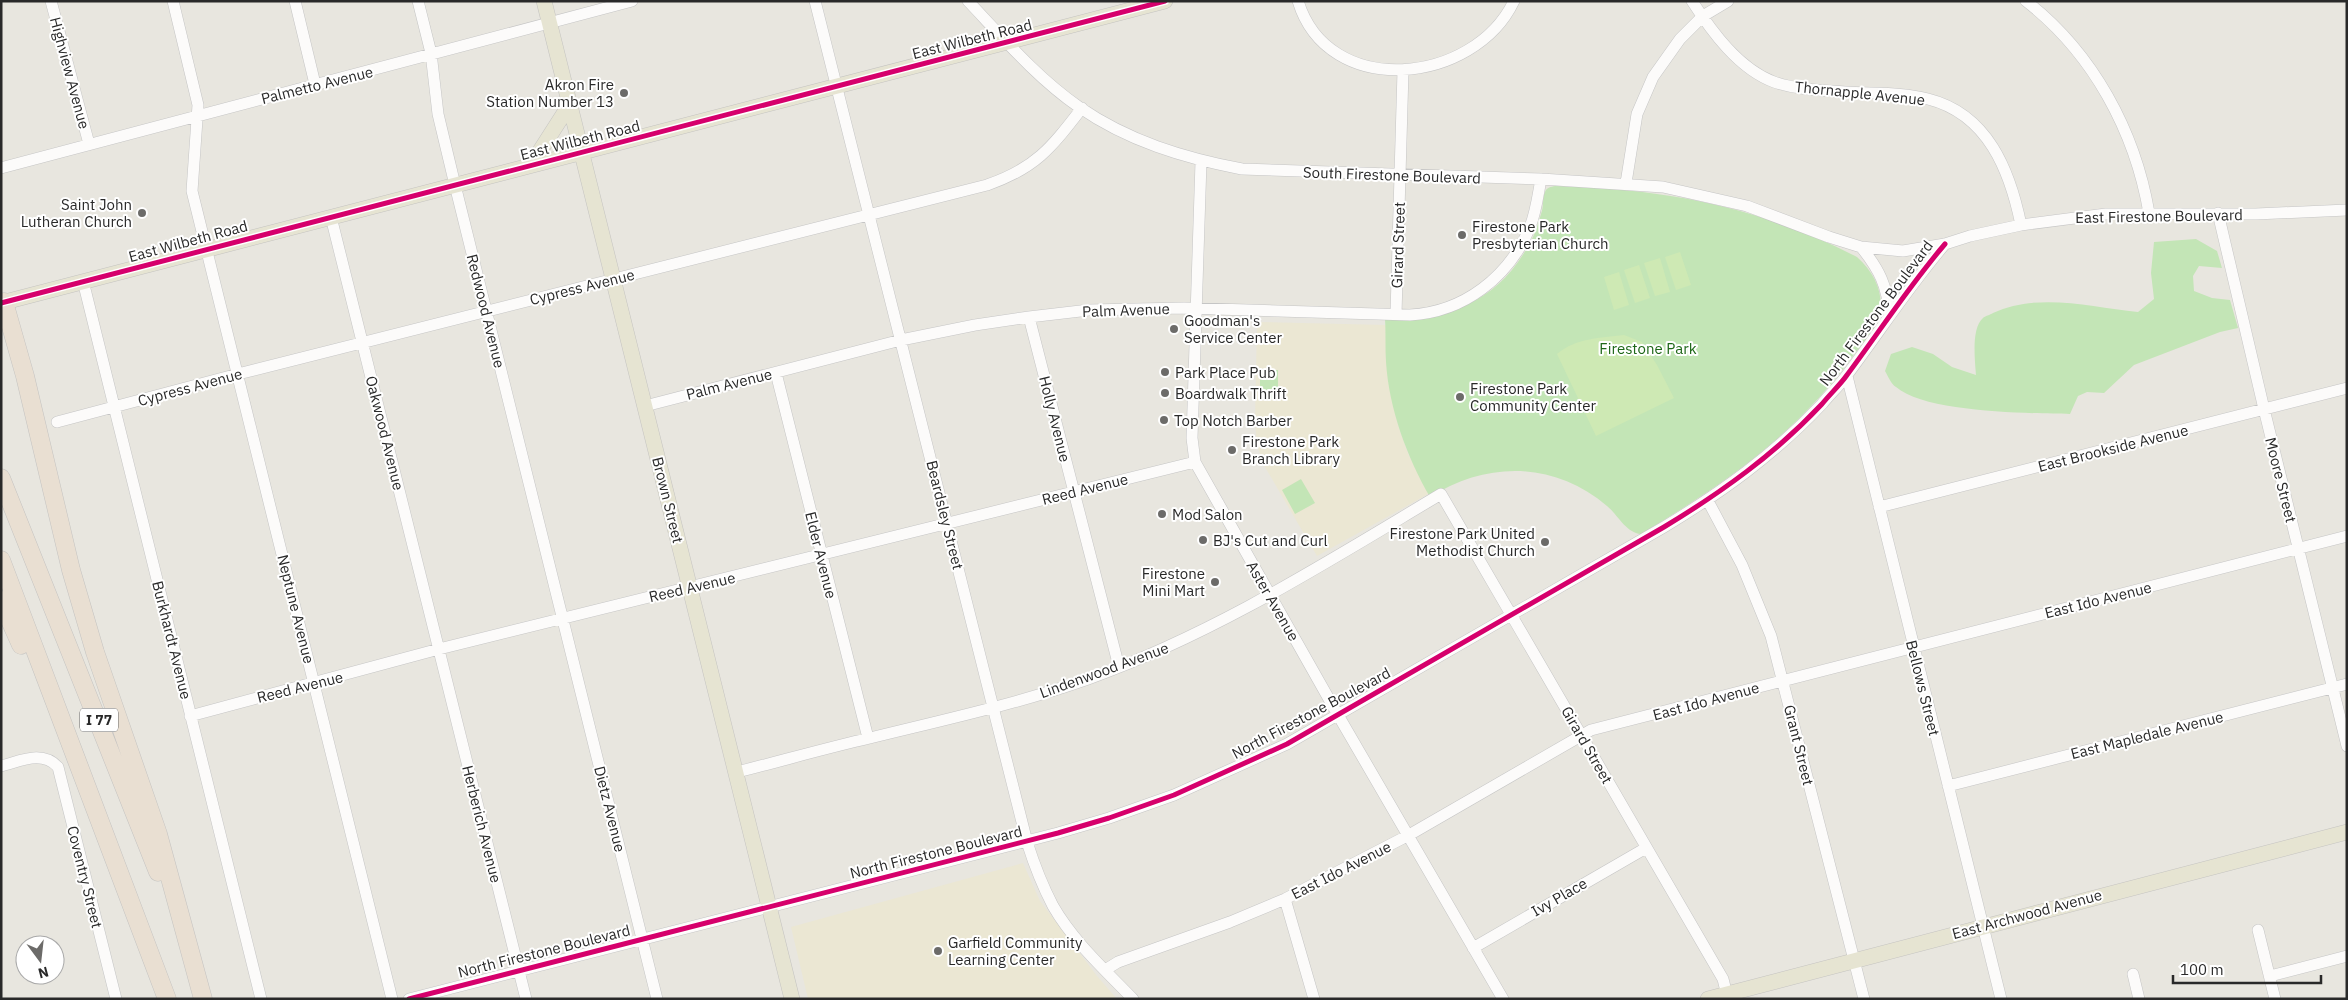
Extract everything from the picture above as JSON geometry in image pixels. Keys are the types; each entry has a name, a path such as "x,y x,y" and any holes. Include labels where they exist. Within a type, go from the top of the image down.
{"highway":[{"path":"2,299 27,385 71,570 96,652 158,834 193,963"},
{"name":"I 77","path":"1,478 106,737 193,963 203,999"},
{"name":"I 77","path":"1,560 167,999"},
{"path":"1,600 54,720 67,734"}],"main road":[{"name":"Brown Street","path":"544,1 792,999"},
{"name":"East Wilbeth Road","path":"2,299 83,281 1007,43 1159,2"},
{"path":"531,165 570,104"},
{"name":"East Archwood Avenue","path":"1708,999 1728,996 1983,926 2347,832"}],"street":[{"name":"Highview Avenue","path":"51,1 89,144"},
{"name":"Neptune Avenue","path":"173,1 195,88 198,116 192,191 392,999"},
{"path":"295,1 315,84"},
{"name":"Redwood Avenue","path":"418,1 431,53 438,114 454,185 562,619"},
{"name":"Palmetto Avenue","path":"1,168 632,1"},
{"name":"Beardsley Street","path":"815,1 1027,842 1040,878 1053,906 1071,933 1133,999"},
{"name":"South Firestone Boulevard","path":"969,1 1007,43 1038,72 1082,108 1140,140 1201,162 1266,171 1626,183 1680,190 1747,206 1829,237 1862,247 1903,251 1945,244"},
{"path":"1298,1 1301,12 1312,30 1335,52 1362,65 1403,72 1434,65 1470,50 1496,28 1514,1"},
{"name":"Thornapple Avenue","path":"1692,1 1736,57 1757,74 1774,82 1807,90 1919,97 1946,104 1964,115 1988,140 2008,174 2021,225"},
{"path":"1626,183 1633,129 1646,90 1662,61 1680,39 1703,16 1728,1"},
{"path":"2026,1 2060,31 2099,80 2118,115 2133,150 2149,213"},
{"name":"Girard Street","path":"1396,314 1403,72"},
{"name":"Cypress Avenue","path":"56,422 1008,178 1026,168 1048,150 1082,108"},
{"name":"Aster Avenue","path":"1201,162 1192,438 1194,462 1503,999"},
{"name":"Palm Avenue","path":"645,406 902,340 968,326 1029,317 1089,310 1197,308 1419,314 1450,307 1471,297 1498,277 1510,263 1522,244 1536,210 1541,179"},
{"name":"East Firestone Boulevard","path":"1945,244 1970,236 2021,225 2106,214 2290,213 2347,210"},
{"name":"Moore Street","path":"2218,213 2347,746"},
{"name":"Oakwood Avenue","path":"331,216 439,650"},
{"name":"North Firestone Boulevard","path":"409,999 1027,842 1109,818 1174,795 1245,764 1338,715 1708,501 1771,453 1802,424 1847,376 1889,314 1945,244"},
{"path":"1862,247 1884,280 1888,296 1889,314"},
{"name":"Burkhardt Avenue","path":"83,281 261,999"},
{"name":"Holly Avenue","path":"1029,317 1119,667"},
{"name":"Elder Avenue","path":"776,373 868,738"},
{"name":"Bellows Street","path":"1847,376 1912,647 2001,999"},
{"name":"East Brookside Avenue","path":"1879,507 2347,388"},
{"name":"Reed Avenue","path":"190,716 439,650 1194,462"},
{"name":"Girard Street","path":"1441,494 1723,979 1728,996"},
{"name":"Lindenwood Avenue","path":"737,772 994,707 1060,688 1119,667 1189,637 1270,595 1441,494"},
{"name":"Grant Street","path":"1708,501 1725,530 1755,593 1770,636 1864,999"},
{"name":"East Ido Avenue","path":"1105,970 1118,962 1221,925 1285,898 1409,835 1581,736 1602,727 2347,536"},
{"name":"Dietz Avenue","path":"562,619 657,999"},
{"name":"Herberich Avenue","path":"439,650 526,999"},
{"name":"East Mapledale Avenue","path":"1948,786 2347,684"},
{"name":"Coventry Street","path":"1,766 36,757 48,759 58,767 116,999"},
{"name":"Ivy Place","path":"1473,948 1646,848"},
{"path":"1285,898 1314,999"},
{"path":"2258,930 2275,999"},
{"path":"2270,976 2347,956"},
{"path":"2133,974 2139,999"}],"shaded area":[{"path":"1257,322 1386,325 1389,383 1398,425 1409,456 1430,493 1317,556 1265,467 1257,445 1255,422"},
{"name":"Garfield Community Learning Center","path":"1023,863 1040,901 1097,976 1117,999 808,999 791,927"}],"green space":[{"name":"Firestone Park","path":"1555,186 1634,191 1673,196 1710,203 1784,225 1820,239 1857,257 1872,274 1880,295 1881,310 1875,327 1833,382 1809,408 1758,455 1702,495 1641,534 1627,527 1607,506 1587,491 1543,474 1520,471 1497,472 1474,477 1452,485 1430,497 1414,466 1395,415 1388,380 1385,319 1426,317 1446,312 1464,306 1481,297 1497,285 1511,271 1527,249 1542,211 1545,192 1548,188"},
{"path":"2196,239 2217,251 2222,268 2199,266 2193,276 2194,291 2212,298 2230,300 2238,328 2220,332 2134,365 2104,393 2087,392 2078,396 2070,414 1979,410 1930,402 1910,396 1896,387 1885,371 1891,354 1912,347 1933,354 1952,367 1976,375 1975,337 1979,323 1983,318 2010,307 2046,302 2138,312 2154,299 2151,273 2154,242"},
{"path":"1680,252 1691,285 1676,290 1665,257"},
{"path":"1660,258 1670,292 1655,296 1644,263"},
{"path":"1639,265 1650,298 1635,303 1624,270"},
{"path":"1619,272 1629,305 1614,310 1604,277"},
{"path":"1624,335 1642,342 1657,365 1674,398 1596,436 1557,354 1580,342"},
{"path":"1260,370 1278,370 1278,399 1260,398"},
{"path":"1301,479 1315,503 1295,514 1282,490"}],"cycle path":[{"path":"1,303 1165,1"},
{"path":"409,999 1058,833 1109,818 1174,795 1287,744 1664,527 1707,500 1767,456 1804,422 1841,382 1945,244"}],"place":[{"name":"Akron Fire Station Number 13","path":"624,93"},
{"name":"Saint John Lutheran Church","path":"142,213"},
{"name":"Firestone Park Presbyterian Church","path":"1462,235"},
{"name":"Goodman's Service Center","path":"1174,329"},
{"name":"Park Place Pub","path":"1165,372"},
{"name":"Boardwalk Thrift","path":"1165,393"},
{"name":"Firestone Park Community Center","path":"1460,397"},
{"name":"Top Notch Barber","path":"1164,420"},
{"name":"Firestone Park Branch Library","path":"1232,450"},
{"name":"Mod Salon","path":"1162,514"},
{"name":"BJ's Cut and Curl","path":"1203,540"},
{"name":"Firestone Park United Methodist Church","path":"1545,542"},
{"name":"Firestone Mini Mart","path":"1215,582"},
{"name":"Garfield Community Learning Center","path":"938,951"}]}
